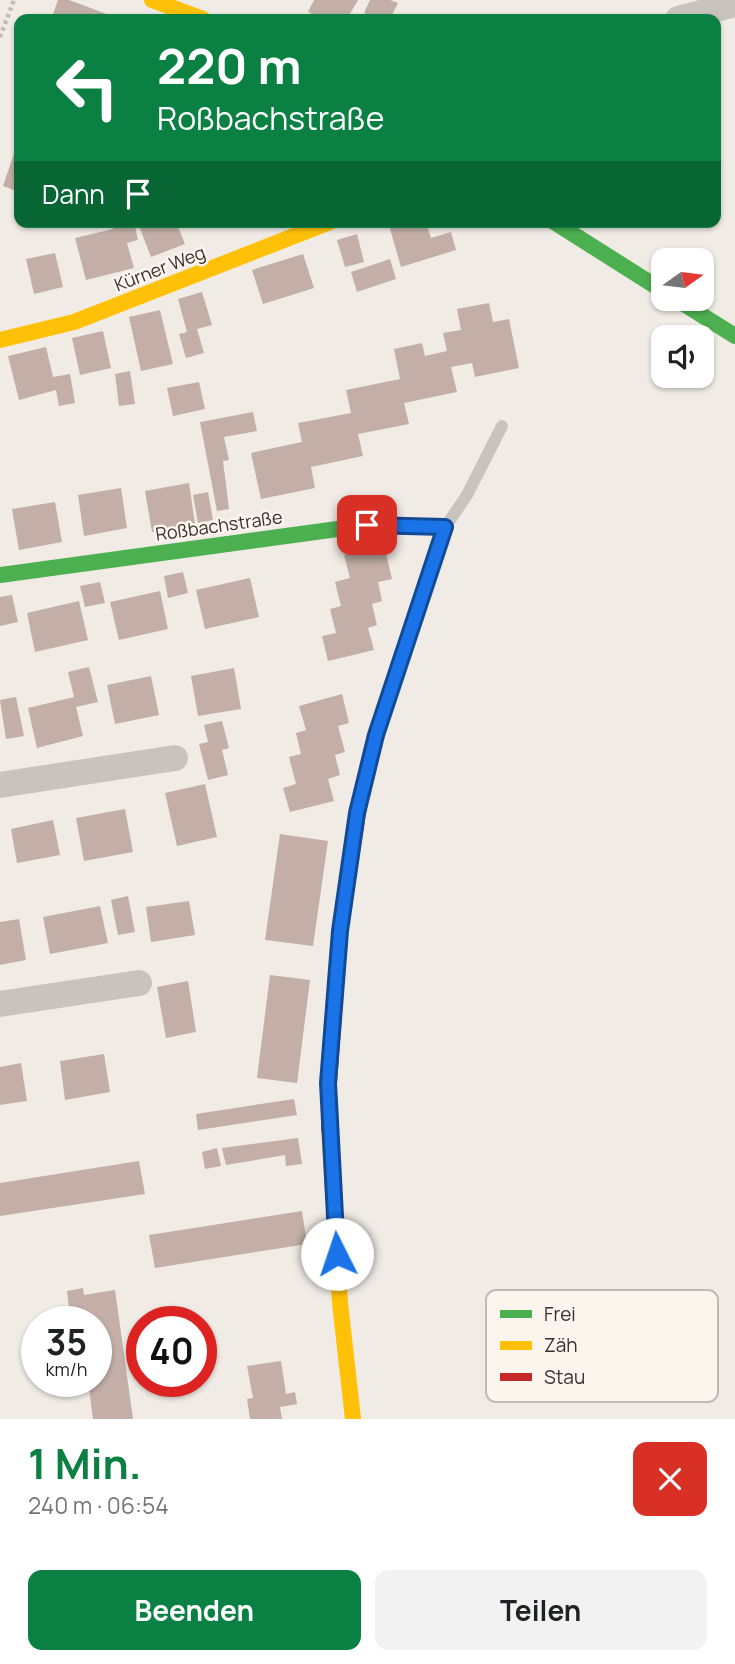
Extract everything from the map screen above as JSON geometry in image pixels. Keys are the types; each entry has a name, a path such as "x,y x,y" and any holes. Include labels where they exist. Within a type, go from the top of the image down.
{"street":[{"path":"152,0 190,14"},
{"path":"697,14 735,4"},
{"name":"Kürner Weg","path":"0,341 74,322 315,228"},
{"path":"563,228 651,283"},
{"path":"696,312 735,337"},
{"name":"Roßbachstraße","path":"0,575 367,525 445,527"},
{"path":"353,1419 340,1303 329,1130 328,1083 340,931 357,813 376,735 445,527"},
{"path":"0,785 175,758"},
{"path":"0,1004 139,983"}],"lane":[{"path":"445,527 467,495 502,426"}],"path":[{"path":"0,37 14,0"}],"building":[{"path":"58,0 69,0 107,14 53,14"},
{"path":"314,0 358,0 350,14 308,12"},
{"path":"370,0 390,0 398,3 392,14 364,13"},
{"path":"14,154 14,190 3,186"},
{"path":"135,228 138,240 127,243 134,268 86,280 75,238 113,229"},
{"path":"140,228 178,228 185,244 151,257"},
{"path":"390,228 428,228 431,238 451,232 456,250 401,267"},
{"path":"357,234 364,262 345,267 337,240"},
{"path":"55,253 63,287 34,294 26,259"},
{"path":"303,254 314,288 263,304 252,270"},
{"path":"390,259 396,279 357,292 351,272"},
{"path":"202,292 212,325 197,329 204,353 186,358 179,334 187,332 178,299"},
{"path":"489,303 493,322 509,319 519,368 475,377 472,363 451,367 457,392 404,403 409,424 358,434 363,456 311,467 315,488 261,499 251,453 302,442 298,423 351,413 346,390 400,379 394,349 422,343 425,356 447,351 443,333 461,330 457,309"},
{"path":"160,310 173,364 141,371 129,317"},
{"path":"103,331 111,368 80,375 72,338"},
{"path":"46,347 53,377 70,374 75,403 59,406 56,390 19,400 8,356"},
{"path":"130,371 135,404 119,406 115,374"},
{"path":"199,382 205,409 173,416 167,388"},
{"path":"253,412 257,431 224,437 229,460 223,461 229,509 217,511 200,422"},
{"path":"189,483 195,524 152,532 145,491"},
{"path":"121,488 127,528 84,536 78,495"},
{"path":"208,492 213,520 198,523 193,495"},
{"path":"55,502 62,542 19,550 12,509"},
{"path":"384,545 392,579 378,582 382,601 372,604 377,625 368,628 374,650 328,661 322,636 336,633 330,609 341,606 335,582 350,578 344,555"},
{"path":"183,572 188,593 168,598 164,576"},
{"path":"250,578 259,617 205,629 196,590"},
{"path":"100,582 105,603 85,607 80,586"},
{"path":"160,591 168,629 119,640 110,602"},
{"path":"12,595 18,622 0,626 0,597"},
{"path":"79,601 88,640 35,652 27,613"},
{"path":"89,667 98,702 76,707 83,736 37,748 28,708 74,697 68,672"},
{"path":"234,668 241,709 198,716 191,676"},
{"path":"151,676 159,715 115,724 107,685"},
{"path":"342,694 349,723 338,726 345,752 335,755 340,775 328,779 334,801 290,812 283,788 296,784 289,757 301,754 296,733 306,730 299,706"},
{"path":"16,697 24,736 6,739 0,700"},
{"path":"222,721 229,748 222,750 228,775 208,780 199,744 208,742 204,725"},
{"path":"205,784 217,837 177,846 165,793"},
{"path":"125,809 133,852 84,861 76,818"},
{"path":"53,820 60,855 17,863 11,829"},
{"path":"280,834 328,841 313,946 265,940"},
{"path":"128,896 135,932 118,935 111,900"},
{"path":"189,901 195,935 151,942 146,907"},
{"path":"100,906 108,943 50,954 43,917"},
{"path":"19,919 26,960 0,965 0,922"},
{"path":"270,975 310,980 297,1083 257,1078"},
{"path":"188,981 196,1032 166,1038 157,987"},
{"path":"104,1054 110,1092 65,1100 60,1061"},
{"path":"21,1063 27,1101 0,1105 0,1067"},
{"path":"294,1099 297,1115 198,1130 196,1114"},
{"path":"298,1138 302,1164 286,1166 285,1155 226,1165 222,1148"},
{"path":"217,1148 221,1166 205,1169 202,1152"},
{"path":"139,1161 145,1194 0,1216 0,1183"},
{"path":"302,1211 307,1244 155,1268 149,1235"},
{"path":"83,1288 84,1295 115,1290 126,1369 126,1397 130,1397 133,1419 93,1419 90,1397 112,1397 112,1306 69,1306 67,1291"},
{"path":"281,1361 286,1394 295,1392 297,1404 280,1407 282,1419 250,1419 247,1399 253,1398 247,1366"}],"traffic: fast":[{"path":"563,228 651,283"},
{"path":"697,312 735,336"},
{"path":"0,575 367,525 445,527 376,735 359,806"}],"traffic: slow":[{"path":"152,0 190,14"},
{"path":"0,340 74,322 315,228"},
{"path":"329,1128 340,1303 353,1419"}],"traffic: jam":[{"path":"329,1128 329,1083 340,931 359,806"}],"route":[{"path":"337,1254 328,1083 340,931 357,813 376,735 445,527 367,525"}]}
